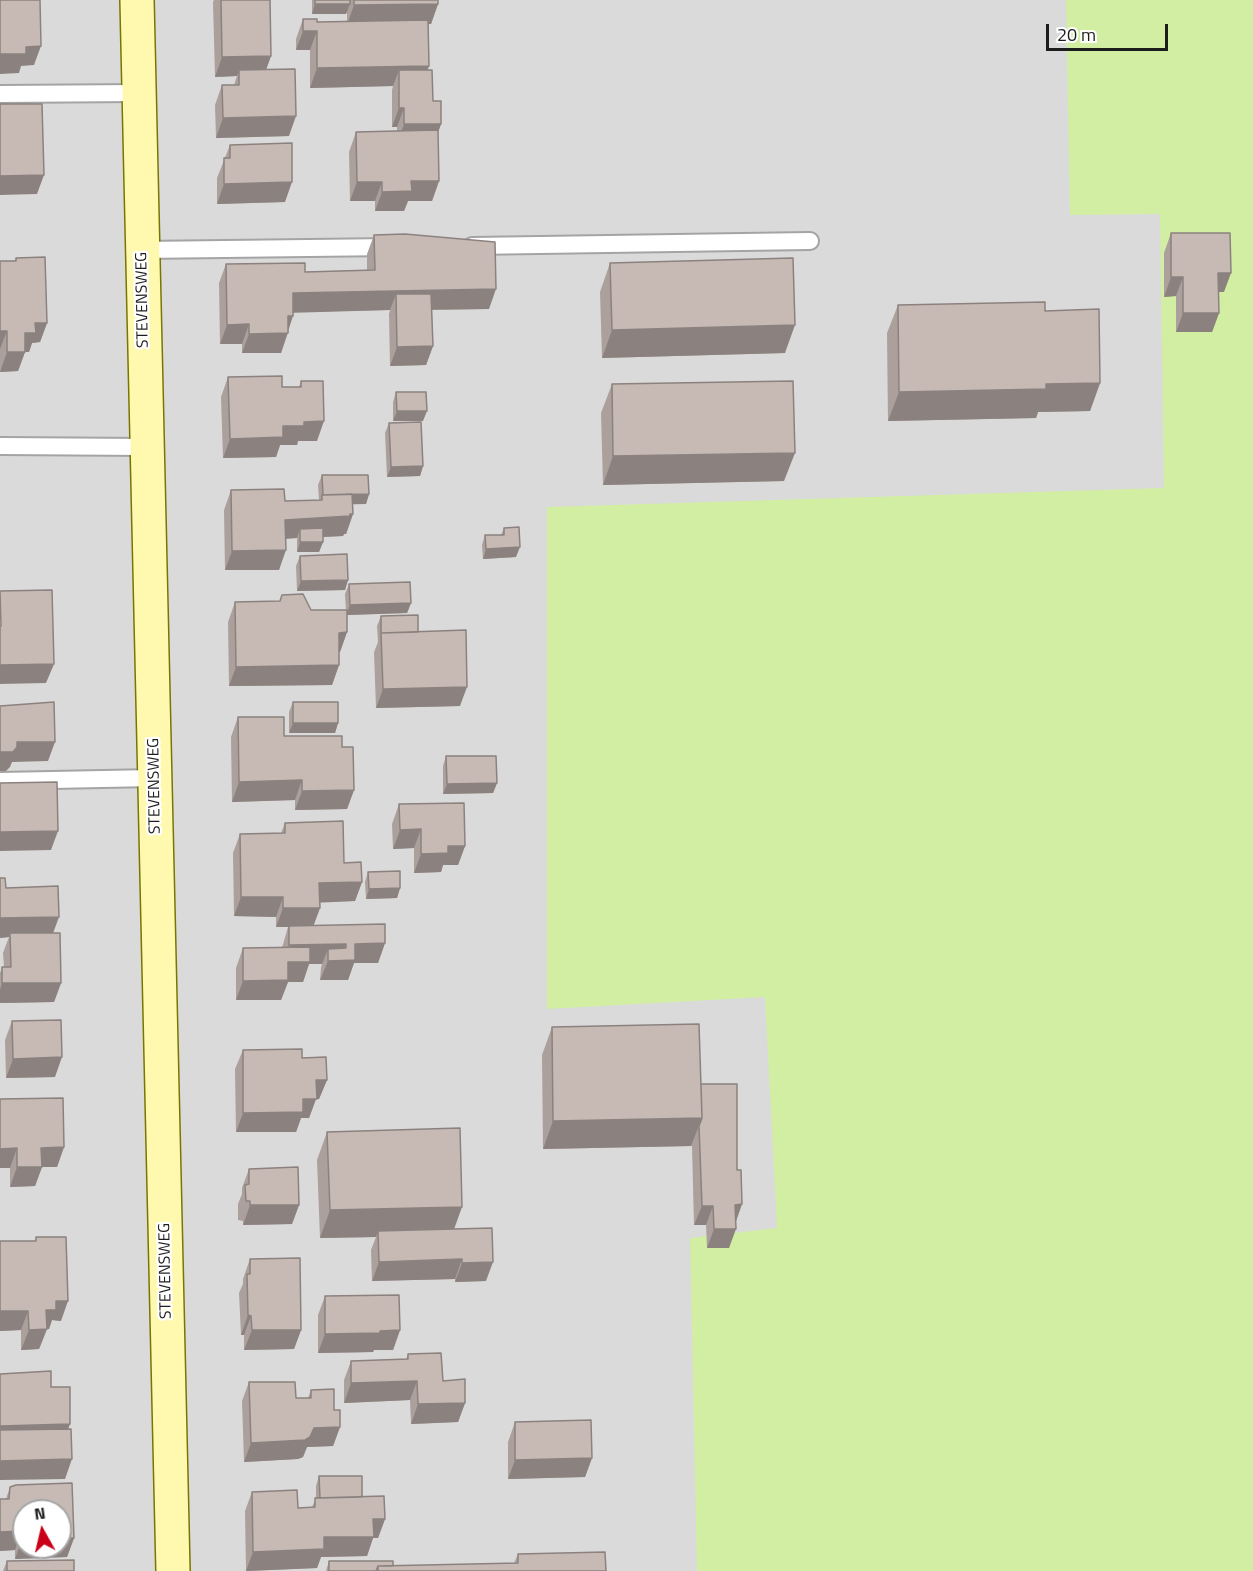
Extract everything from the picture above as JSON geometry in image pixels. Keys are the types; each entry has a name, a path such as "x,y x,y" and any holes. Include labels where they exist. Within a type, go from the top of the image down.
{"street":[{"name":"STEVENSWEG","path":"137,0 173,1571"}],"lane":[{"path":"0,94 139,93"},
{"path":"461,246 810,241"},
{"path":"141,250 414,247"},
{"path":"0,446 146,447"},
{"path":"0,781 154,778"}],"shaded area":[{"path":"0,0 1113,0 1253,285 1253,600 1042,1571 0,1571"}],"green space":[{"path":"1066,0 1253,0 1253,1571 697,1571 690,1238 777,1228 765,997 547,1009 547,507 1164,488 1160,214 1070,215"}],"building":[{"path":"0,0 40,0 41,46 26,47 26,54 0,54"},
{"path":"221,0 270,0 271,56 222,57"},
{"path":"315,0 350,0 350,4 315,4"},
{"path":"354,0 438,0 438,4 354,5"},
{"path":"303,19 317,19 317,22 428,20 429,66 317,68 317,31 303,31"},
{"path":"295,69 296,116 223,118 222,85 239,85 239,70"},
{"path":"399,70 432,70 433,101 441,101 441,124 404,124 404,108 399,108"},
{"path":"0,104 42,104 44,175 0,176"},
{"path":"438,130 439,181 411,181 412,191 382,192 382,182 357,182 356,132"},
{"path":"292,143 292,182 224,184 224,158 230,158 230,145"},
{"path":"1171,233 1230,233 1231,273 1218,273 1219,313 1183,313 1183,277 1171,277"},
{"path":"405,234 495,242 496,289 293,293 293,316 288,316 288,333 249,334 249,324 227,325 226,264 305,263 305,272 375,270 374,235"},
{"path":"45,257 47,323 35,323 36,333 25,333 25,352 7,352 7,331 0,331 0,261"},
{"path":"793,258 795,325 612,330 610,263"},
{"path":"396,294 431,294 433,346 397,347"},
{"path":"1045,302 1045,311 1099,309 1100,383 1046,384 1046,389 899,392 898,305"},
{"path":"282,376 282,387 301,387 301,381 323,381 324,421 304,422 304,426 283,426 283,437 230,439 228,377"},
{"path":"793,381 795,453 613,456 612,384"},
{"path":"396,392 426,392 427,411 397,411"},
{"path":"421,422 423,466 391,467 389,423"},
{"path":"322,475 368,475 369,494 323,495"},
{"path":"284,489 285,501 322,500 322,495 352,494 353,514 285,520 286,550 232,551 231,490"},
{"path":"519,527 520,547 486,549 485,535 504,535 504,528"},
{"path":"323,528 323,542 300,542 300,529"},
{"path":"347,554 348,580 301,581 300,556"},
{"path":"410,582 411,603 350,605 349,584"},
{"path":"52,590 54,664 0,665 0,591"},
{"path":"303,594 311,610 347,610 347,632 339,633 339,665 236,667 235,602 280,601 282,595"},
{"path":"418,615 418,632 381,633 381,616"},
{"path":"466,630 467,687 383,689 381,633"},
{"path":"54,702 55,742 17,742 17,747 13,752 0,752 0,706"},
{"path":"293,702 338,702 338,723 293,723"},
{"path":"238,717 284,717 284,736 342,736 342,747 353,747 354,790 302,791 302,780 239,782"},
{"path":"446,756 496,756 497,783 447,784"},
{"path":"57,782 58,831 0,832 0,783"},
{"path":"464,803 465,846 448,846 448,853 421,854 421,829 400,830 399,804"},
{"path":"343,821 344,863 361,862 362,882 319,883 320,908 283,908 283,897 241,897 240,834 285,833 285,823"},
{"path":"400,871 400,888 369,889 368,872"},
{"path":"0,878 5,878 6,888 58,886 59,917 0,918"},
{"path":"385,924 385,943 355,944 355,960 328,961 328,949 346,948 346,944 289,945 289,926"},
{"path":"10,933 60,933 61,983 2,983 2,967 11,967"},
{"path":"310,947 310,962 288,962 288,980 243,981 243,948"},
{"path":"61,1020 62,1057 13,1059 12,1021"},
{"path":"699,1024 702,1118 553,1121 552,1027"},
{"path":"302,1049 302,1058 326,1057 327,1080 316,1080 317,1099 303,1099 303,1112 243,1113 243,1050"},
{"path":"701,1084 737,1084 737,1170 741,1170 742,1204 735,1205 736,1229 714,1229 713,1206 702,1206 699,1126 702,1118"},
{"path":"63,1098 64,1147 41,1148 42,1167 17,1167 17,1148 0,1149 0,1099"},
{"path":"460,1128 462,1207 330,1210 327,1132"},
{"path":"298,1167 299,1205 250,1205 250,1201 246,1201 245,1185 249,1184 249,1169"},
{"path":"492,1228 493,1262 462,1263 462,1259 379,1262 378,1231"},
{"path":"36,1237 66,1237 68,1301 56,1301 56,1310 46,1310 47,1329 29,1330 28,1311 0,1311 0,1241 36,1241"},
{"path":"300,1258 301,1330 252,1330 251,1316 248,1315 247,1274 250,1274 250,1259"},
{"path":"399,1295 400,1330 380,1331 380,1333 325,1334 325,1296"},
{"path":"441,1353 443,1381 465,1379 465,1403 418,1404 417,1381 351,1383 351,1361 408,1359 408,1354"},
{"path":"51,1371 51,1387 70,1387 70,1424 0,1426 0,1374"},
{"path":"249,1382 295,1382 296,1398 311,1398 311,1390 334,1389 334,1410 340,1410 340,1427 314,1428 310,1437 305,1440 251,1443"},
{"path":"591,1420 592,1458 515,1460 515,1422"},
{"path":"71,1429 72,1459 0,1461 0,1430"},
{"path":"319,1476 362,1476 362,1497 320,1498"},
{"path":"72,1483 74,1538 72,1538 72,1499 12,1499 12,1531 0,1532 0,1499 9,1499 10,1487"},
{"path":"297,1490 298,1508 315,1507 315,1498 384,1496 385,1519 373,1519 374,1537 324,1537 324,1549 253,1552 252,1492"},
{"path":"605,1552 606,1571 378,1571 378,1566 518,1563 518,1554"},
{"path":"74,1560 74,1571 7,1571 7,1561"},
{"path":"329,1561 393,1561 393,1566 378,1566 376,1571 329,1571"}]}
